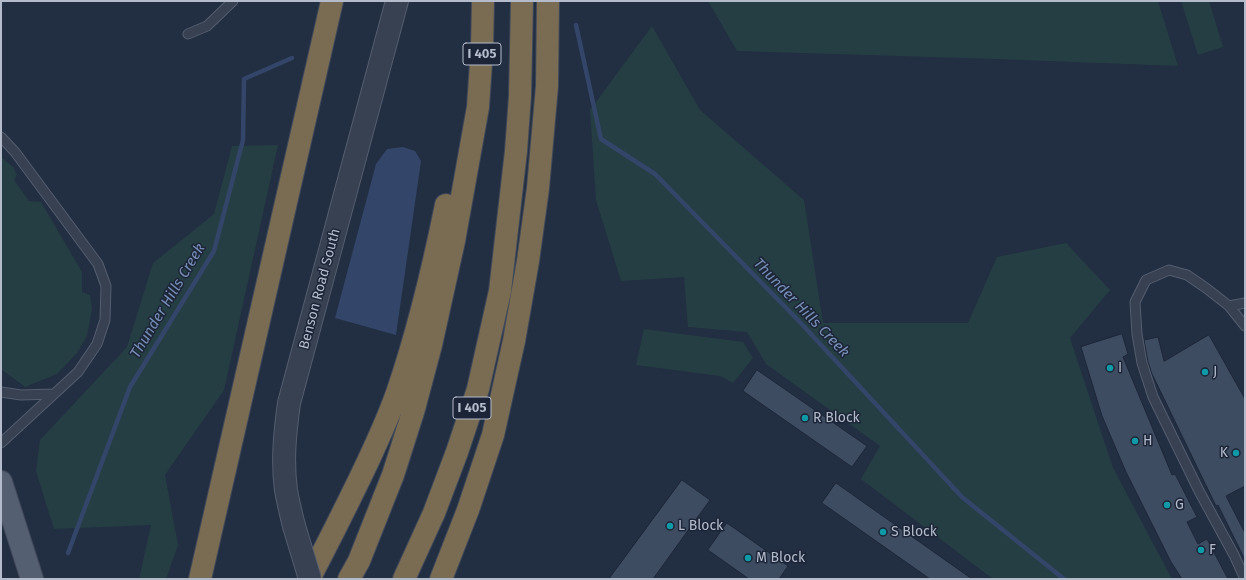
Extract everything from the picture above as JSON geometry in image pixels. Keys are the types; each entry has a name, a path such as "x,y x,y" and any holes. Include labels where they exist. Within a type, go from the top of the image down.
{"highway":[{"path":"200,579 332,1"},
{"name":"I 405","path":"349,579 359,561 393,475 414,409 431,345 454,241 478,108 483,1"},
{"name":"I 405","path":"404,579 434,514 457,452 478,389 500,291 516,151 522,1"},
{"path":"441,579 468,510 494,435 514,341 528,261 538,188 547,86 548,1"},
{"path":"309,579 368,462 397,394 414,338 432,269 450,185 478,108"}],"main road":[{"path":"1,482 32,579"}],"street":[{"name":"Benson Road South","path":"309,579 294,526 286,488 286,428 289,403 397,1"}],"lane":[{"path":"188,34 207,26 233,1"},
{"path":"1,137 15,152 98,264 106,286 106,320 97,344 78,372 1,443"},
{"path":"1245,326 1229,306 1206,288 1187,275 1169,270 1146,280 1135,302 1138,341 1142,363 1153,397 1199,491 1234,555 1245,579"},
{"path":"1229,306 1245,303"},
{"path":"1,392 21,395 53,394"}],"green space":[{"path":"708,1 1158,1 1178,66 737,51"},
{"path":"1181,1 1209,1 1223,47 1198,55"},
{"path":"652,26 700,110 804,200 823,323 968,323 997,257 1066,243 1110,290 1070,338 1113,468 1172,579 993,579 861,479 880,446 766,364 747,332 688,327 684,277 621,281 596,200 590,110"},
{"path":"278,145 224,390 165,475 178,545 166,579 139,579 151,525 54,529 36,471 40,440 127,347 153,263 214,214 232,146"},
{"path":"1,157 13,167 17,175 14,180 29,201 41,202 82,272 82,292 90,295 92,309 87,336 77,353 57,374 25,387 1,369"},
{"path":"644,329 743,342 753,358 733,383 720,376 636,365"}],"water":[{"path":"403,147 415,151 421,161 396,335 335,318 376,164 387,149"}],"building":[{"path":"1122,334 1128,354 1123,357 1172,475 1175,474 1197,517 1187,522 1198,544 1207,539 1228,579 1182,579 1171,562 1126,472 1102,416 1081,347"},
{"path":"1209,335 1245,399 1245,486 1226,496 1245,533 1245,560 1218,505 1216,506 1152,374 1144,340 1158,337 1164,361"},
{"name":"R Block","path":"757,370 867,446 852,467 743,391"},
{"name":"L Block","path":"682,480 710,500 653,579 609,579"},
{"name":"S Block","path":"836,483 972,579 930,579 822,503"},
{"name":"M Block","path":"727,523 788,566 779,579 749,579 708,550"}],"waterway":[{"name":"Thunder Hills Creek","path":"576,25 601,139 655,174 797,319 962,497 1064,579"},
{"name":"Thunder Hills Creek","path":"68,553 130,387 214,251 243,140 244,79 292,58"}],"place":[{"name":"I","path":"1110,368"},
{"name":"J","path":"1205,372"},
{"name":"R Block","path":"805,418"},
{"name":"H","path":"1135,441"},
{"name":"K","path":"1236,453"},
{"name":"G","path":"1167,505"},
{"name":"L Block","path":"670,526"},
{"name":"S Block","path":"883,532"},
{"name":"F","path":"1201,550"},
{"name":"M Block","path":"748,558"}]}
